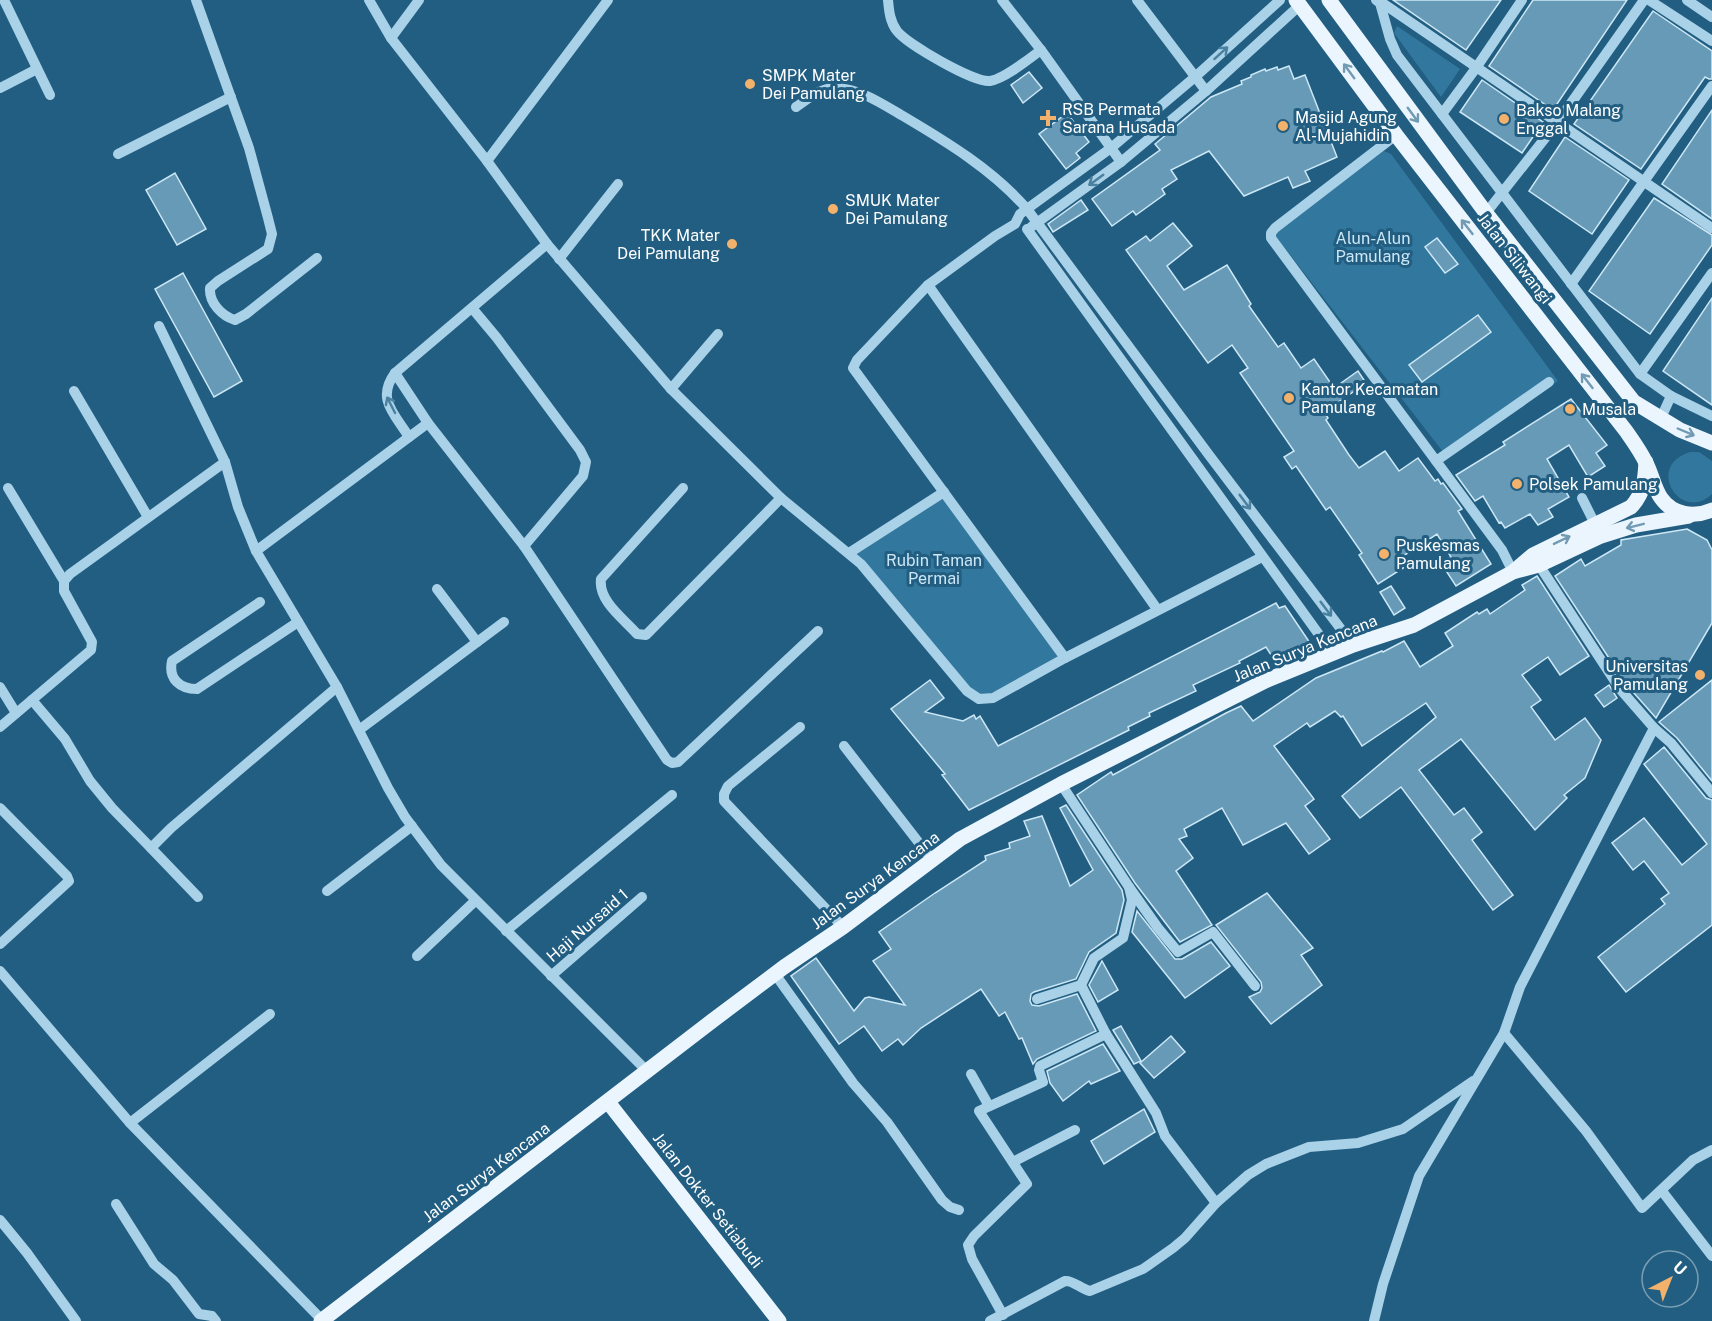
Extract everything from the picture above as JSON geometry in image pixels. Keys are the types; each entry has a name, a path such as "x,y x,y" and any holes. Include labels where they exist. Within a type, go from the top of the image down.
{"main road":[{"name":"Jalan Siliwangi","path":"1329,0 1486,213 1634,402 1660,420 1712,443"},
{"name":"Jalan Siliwangi","path":"1298,2 1396,135 1619,421 1646,462 1660,497 1674,509 1692,515"},
{"name":"Jalan Surya Kencana","path":"1513,572 1539,565 1598,530 1631,507 1640,498 1646,462"},
{"path":"1692,515 1712,510"},
{"name":"Jalan Surya Kencana","path":"322,1321 608,1102 646,1070 960,839 1061,783 1265,681 1353,645 1414,625 1513,572 1533,555 1598,530 1692,515"},
{"name":"Jalan Dokter Setiabudi","path":"608,1102 779,1321"}],"street":[{"path":"4,0 50,95"},
{"path":"196,0 249,148 272,234 268,249 218,280 210,288 210,295 226,317 236,320 317,258"},
{"path":"369,0 391,38 487,161 547,244 671,389 780,498 861,564 967,691 979,699 993,698 1157,609 1262,557"},
{"path":"391,38 419,0"},
{"path":"487,161 608,0"},
{"path":"888,0 892,24 907,41 981,80 990,81 1003,75 1041,50"},
{"path":"1002,0 1041,50 1121,162"},
{"path":"1137,0 1206,92"},
{"path":"1065,658 853,368 856,360 928,285 1015,224 1020,214 1027,208 1111,148 1195,77 1280,0"},
{"path":"1442,114 1476,69 1522,0"},
{"path":"1486,213 1557,123 1644,0"},
{"path":"1649,0 1712,41"},
{"path":"1687,0 1712,17"},
{"path":"1380,1 1476,69 1712,228"},
{"path":"1380,1 1397,56 1640,374 1671,396 1712,416"},
{"path":"1027,230 1121,162 1206,92 1298,2"},
{"path":"0,88 38,69"},
{"path":"1571,284 1712,86"},
{"path":"796,107 821,91 835,88 865,94 946,141 1011,190 1027,208 1209,455 1353,645"},
{"path":"118,154 231,97"},
{"path":"1396,135 1275,228 1271,232 1271,238 1502,550 1513,572"},
{"path":"560,258 618,184"},
{"path":"1015,224 1027,230 1333,654"},
{"path":"409,437 387,400 387,384 395,373 547,244"},
{"path":"1640,374 1712,273"},
{"path":"928,285 1157,609"},
{"path":"472,308 580,450 585,462 583,476 524,546"},
{"path":"159,326 225,462 238,507 256,550 337,687 388,788 412,826 441,866 646,1070"},
{"path":"671,389 718,334"},
{"path":"395,373 428,423 524,546 667,760 672,763 678,762 818,631"},
{"path":"1436,461 1549,382"},
{"path":"74,391 148,517"},
{"path":"1660,420 1671,396"},
{"path":"256,550 428,423"},
{"path":"1197,466 1209,455"},
{"path":"64,581 70,574 225,462"},
{"path":"0,727 91,650 92,642 64,591 64,581 8,488"},
{"path":"683,489 601,579 600,588 605,598 641,636 646,635 780,498"},
{"path":"849,553 944,492"},
{"path":"1582,498 1598,530"},
{"path":"1539,565 1620,689 1654,728 1671,743 1712,793"},
{"path":"438,589 477,642"},
{"path":"260,602 172,661 171,671 180,686 186,689 197,689 298,622"},
{"path":"359,730 504,622"},
{"path":"0,687 15,713"},
{"path":"151,848 171,828 337,687"},
{"path":"32,700 65,740 90,781 112,808 198,897"},
{"path":"800,727 728,786 724,794 724,801 843,927"},
{"path":"1374,1321 1383,1284 1419,1176 1504,1033 1520,987 1654,728"},
{"path":"844,746 933,861"},
{"path":"1061,783 1129,887 1178,952 1213,932 1255,986"},
{"path":"506,931 672,795"},
{"path":"0,808 67,876 69,881 0,944"},
{"path":"327,891 412,826"},
{"path":"1037,999 1081,985 1094,958 1123,938 1132,900 1129,887"},
{"name":"Haji Nursaid 1","path":"551,976 642,897"},
{"path":"417,956 475,901"},
{"path":"0,970 130,1123 322,1321"},
{"path":"775,974 854,1083 887,1122 942,1200 950,1207 959,1210"},
{"path":"1081,985 1106,1034 1156,1113 1165,1136 1216,1203"},
{"path":"130,1123 270,1014"},
{"path":"1504,1033 1586,1131 1642,1208 1693,1161 1712,1150"},
{"path":"984,1108 1043,1082 1040,1066 1106,1034"},
{"path":"971,1074 984,1108 1027,1184 974,1236 968,1245 972,1259 1003,1315"},
{"path":"990,1321 1065,1281 1090,1291 1143,1269 1185,1238 1216,1203 1248,1175 1286,1155 1309,1147 1358,1143 1403,1129 1478,1077"},
{"path":"1013,1162 1075,1130"},
{"path":"1662,1191 1712,1256"},
{"path":"116,1204 154,1264 173,1280 199,1314 212,1316 216,1321"},
{"path":"0,1220 76,1321"}],"green space":[{"path":"1397,26 1460,69 1441,97 1394,33"},
{"name":"Alun-Alun Pamulang","path":"1384,151 1391,154 1558,381 1447,457 1274,234"},
{"path":"1690,452 1699,452 1712,461 1712,494 1700,501 1689,502 1679,498 1672,490 1669,479 1670,469 1676,459"},
{"name":"Rubin Taman Permai","path":"944,492 1065,658 979,699 849,553"}],"building":[{"path":"1393,0 1501,0 1466,50"},
{"path":"1533,0 1627,0 1553,110 1489,66"},
{"path":"1653,11 1712,51 1712,79 1705,77 1641,169 1574,124"},
{"name":"Masjid Agung Al-Mujahidin","path":"1289,66 1294,79 1305,75 1337,157 1305,171 1310,181 1293,188 1288,177 1244,196 1209,151 1171,170 1177,179 1162,189 1165,194 1136,215 1133,211 1112,226 1092,199 1160,150 1155,144 1211,97 1242,84 1241,81 1265,69 1266,71 1277,67 1278,70"},
{"path":"1029,72 1042,88 1023,103 1011,85"},
{"path":"1482,80 1543,122 1522,153 1460,112"},
{"path":"1712,110 1712,219 1662,184"},
{"path":"1067,113 1089,142 1076,153 1080,158 1066,169 1039,134"},
{"path":"1565,137 1629,180 1592,234 1529,191"},
{"path":"175,173 206,229 177,245 146,190"},
{"path":"1654,198 1712,235 1712,245 1650,334 1589,291"},
{"path":"1081,200 1088,210 1053,232 1048,224"},
{"path":"1173,223 1192,246 1167,266 1184,290 1227,265 1251,304 1249,306 1278,347 1284,343 1301,368 1314,359 1334,388 1358,371 1366,383 1324,412 1328,418 1326,420 1349,455 1359,468 1385,451 1399,471 1418,458 1435,481 1438,479 1441,484 1443,483 1462,509 1458,511 1491,564 1456,586 1441,563 1451,557 1437,534 1403,556 1408,565 1378,584 1359,555 1362,553 1330,507 1326,510 1296,466 1292,469 1284,457 1294,451 1240,373 1248,368 1232,345 1208,363 1126,250 1146,236 1150,241"},
{"path":"1437,238 1458,264 1445,273 1425,247"},
{"path":"183,273 242,381 214,397 155,289"},
{"path":"1712,298 1712,405 1663,371"},
{"path":"1478,315 1491,332 1422,382 1409,365"},
{"path":"1571,399 1607,445 1596,453 1605,466 1588,477 1569,445 1547,459 1569,497 1548,509 1553,517 1538,525 1530,514 1505,528 1501,522 1499,523 1483,496 1475,501 1456,475 1505,445 1503,442"},
{"path":"1687,529 1707,540 1712,550 1712,623 1656,718 1626,684 1555,576 1581,559 1585,566 1621,545 1621,540"},
{"path":"1537,576 1589,656 1560,675 1548,657 1522,675 1541,700 1531,707 1555,740 1585,718 1601,740 1585,778 1564,795 1567,798 1535,830 1461,739 1419,770 1454,815 1464,808 1482,832 1472,840 1513,895 1493,910 1401,787 1360,818 1342,796 1436,717 1426,703 1362,746 1343,716 1341,717 1335,711 1310,727 1307,723 1274,746 1314,799 1305,806 1330,839 1309,854 1286,823 1243,845 1222,808 1184,829 1187,836 1179,839 1193,858 1176,871 1212,925 1180,942 1135,883 1077,795 1111,772 1113,775 1226,713 1241,706 1253,721 1316,678 1383,652 1404,641 1420,667 1453,646 1445,633 1477,612 1479,614 1487,609 1490,614 1525,590 1522,585"},
{"path":"1391,586 1405,608 1394,615 1380,592"},
{"path":"1276,603 1279,608 1285,606 1310,643 1273,658 1266,647 1239,661 1240,663 1193,685 1196,691 1149,713 1150,716 1128,727 1129,730 969,810 942,775 945,774 891,709 930,680 944,698 925,712 963,721 974,715 976,719 980,716 998,746"},
{"name":"Universitas Pamulang","path":"1712,680 1712,781 1677,738 1659,722"},
{"path":"1609,685 1617,698 1604,707 1595,695"},
{"path":"1664,747 1706,798 1712,800 1712,925 1626,992 1598,957 1665,904 1661,899 1669,893 1644,861 1633,870 1612,843 1644,818 1682,865 1707,844 1644,764"},
{"path":"1066,805 1122,890 1124,900 1116,933 1089,952 1076,979 1034,992 1031,994 1030,1001 1032,1005 1039,1006 1077,994 1096,1031 1037,1059 1033,1064 1022,1038 1019,1039 1005,1012 999,1016 981,989 921,1028 903,1045 898,1039 882,1051 864,1026 839,1044 791,976 816,958 854,1011 865,998 869,997 905,1005 873,961 891,949 879,932 986,860 985,856 1010,848 1009,843 1030,836 1024,821 1042,816 1070,886 1093,870 1060,808"},
{"path":"1267,893 1313,948 1301,955 1322,985 1271,1024 1249,997 1260,992 1261,982 1216,925"},
{"path":"1137,911 1175,959 1182,959 1211,942 1230,966 1185,998 1132,932"},
{"path":"1102,961 1118,990 1098,1002 1089,985"},
{"path":"1121,1026 1141,1061 1134,1064 1113,1030"},
{"path":"1171,1036 1185,1052 1154,1078 1140,1063"},
{"path":"1103,1044 1120,1071 1091,1084 1089,1081 1063,1101 1050,1083 1047,1071"},
{"path":"1144,1109 1155,1132 1104,1164 1091,1141"}],"place":[{"name":"SMPK Mater Dei Pamulang","path":"750,84"},
{"name":"RSB Permata Sarana Husada","path":"1048,118"},
{"name":"Bakso Malang Enggal","path":"1504,119"},
{"name":"Masjid Agung Al-Mujahidin","path":"1283,126"},
{"name":"SMUK Mater Dei Pamulang","path":"833,209"},
{"name":"TKK Mater Dei Pamulang","path":"732,244"},
{"name":"Kantor Kecamatan Pamulang","path":"1289,398"},
{"name":"Musala","path":"1570,409"},
{"name":"Polsek Pamulang","path":"1517,484"},
{"name":"Puskesmas Pamulang","path":"1384,554"},
{"name":"Universitas Pamulang","path":"1700,675"}]}
